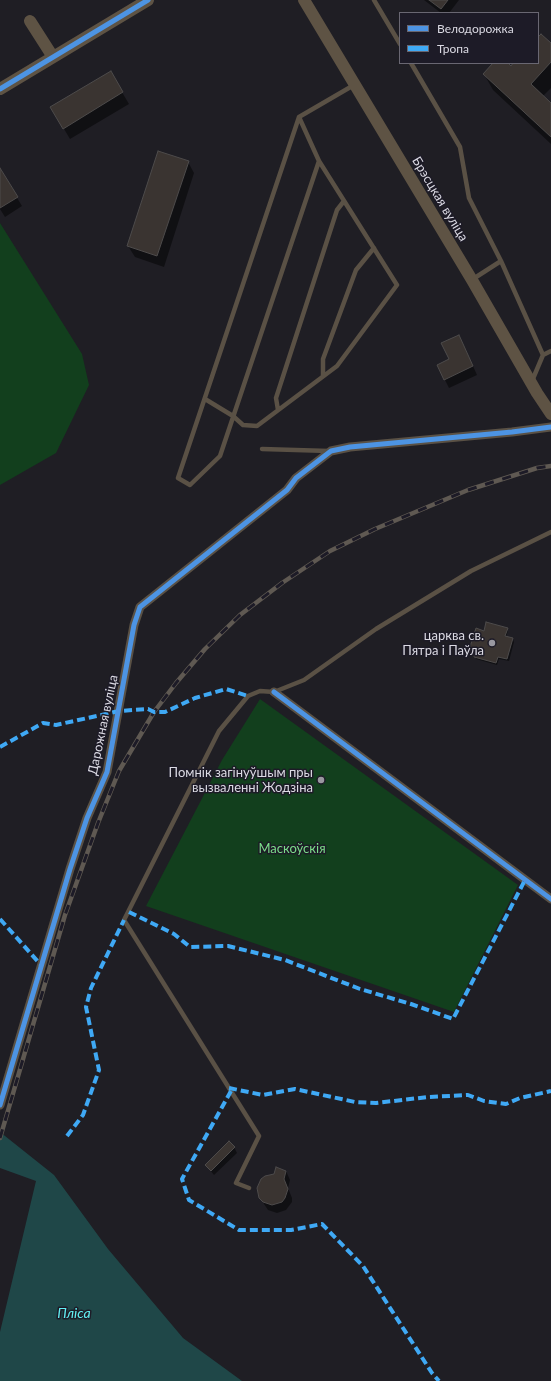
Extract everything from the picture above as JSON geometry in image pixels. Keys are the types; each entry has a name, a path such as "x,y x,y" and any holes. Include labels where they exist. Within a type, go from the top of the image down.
{"main road":[{"path":"0,89 148,0"},
{"name":"Брэсцкая вуліца","path":"304,0 551,414"},
{"path":"30,21 53,57"}],"street":[{"path":"331,451 350,447 551,427"},
{"name":"Дарожная вуліца","path":"0,1104 70,869 87,818 107,772 134,625 140,606 287,490 296,478 331,451"},
{"path":"274,692 551,899"}],"lane":[{"path":"374,0 399,42"},
{"path":"412,64 460,147 469,198 543,355"},
{"path":"319,161 220,456 190,485 178,478 299,117 354,85"},
{"path":"205,398 233,416 243,425 257,426 337,366 397,285 319,161 299,117"},
{"path":"278,410 276,398 337,210 344,201"},
{"path":"324,376 323,359 356,270 374,248"},
{"path":"472,280 500,261"},
{"path":"532,384 543,355 551,351"},
{"path":"262,449 331,451"},
{"path":"249,1188 236,1183 259,1136 124,920 219,731 248,696 260,691 274,692 304,680 376,629 471,571 551,532"}],"green space":[{"path":"0,223 82,354 89,385 56,453 0,485"},
{"name":"Маскоўскія","path":"260,699 518,885 454,1012 146,906 222,760"}],"water":[{"name":"Пліса","path":"0,1132 54,1175 108,1249 183,1338 242,1381 0,1381 0,1332 36,1181 0,1168"}],"building":[{"path":"429,0 448,0 441,9"},
{"path":"541,34 551,43 551,62 531,84 551,103 551,137 483,74 492,64 509,64 511,66 512,64 539,64 539,36"},
{"path":"111,71 123,92 63,129 50,107"},
{"path":"158,151 189,161 157,256 127,246"},
{"path":"0,168 18,197 0,208"},
{"path":"459,335 473,366 444,380 437,365 449,359 441,343"},
{"name":"царква св. Пятра і Паўла","path":"486,622 508,628 505,636 513,638 507,659 498,657 496,663 474,657 476,649 470,647 476,628 484,631"},
{"path":"229,1141 235,1147 211,1171 205,1165"},
{"path":"276,1167 286,1171 284,1179 288,1189 282,1202 272,1205 263,1202 259,1198 257,1188 261,1179 265,1176 274,1174"}],"railway":[{"path":"0,1138 65,915 98,823 119,771 154,712 176,683 205,649 240,615 282,583 330,551 375,529 468,490 537,468 551,466"}],"marked path":[{"path":"0,747 43,723 56,725 119,711 148,709 154,712 165,712 195,698 226,689 248,696"},
{"path":"129,912 174,934 190,947 228,946 285,960 360,989 411,1004 453,1019 525,880"},
{"path":"0,919 41,965"},
{"path":"67,1136 83,1115 99,1070 86,1007 91,988 124,920"},
{"path":"229,1088 263,1095 295,1089 355,1102 376,1103 428,1097 468,1095 484,1101 506,1104 520,1098 551,1091"},
{"path":"231,1091 182,1179 189,1200 239,1230 291,1230 322,1224 363,1266 432,1373 439,1381"}],"cycle path":[{"path":"0,89 148,0"},
{"path":"0,1105 70,869 87,818 107,772 134,625 140,607 287,490 296,478 331,451 350,447 551,427"},
{"path":"274,692 551,899"}],"place":[{"name":"царква св. Пятра і Паўла","path":"492,643"},
{"name":"Помнік загінуўшым пры вызваленні Жодзіна","path":"321,780"}]}
